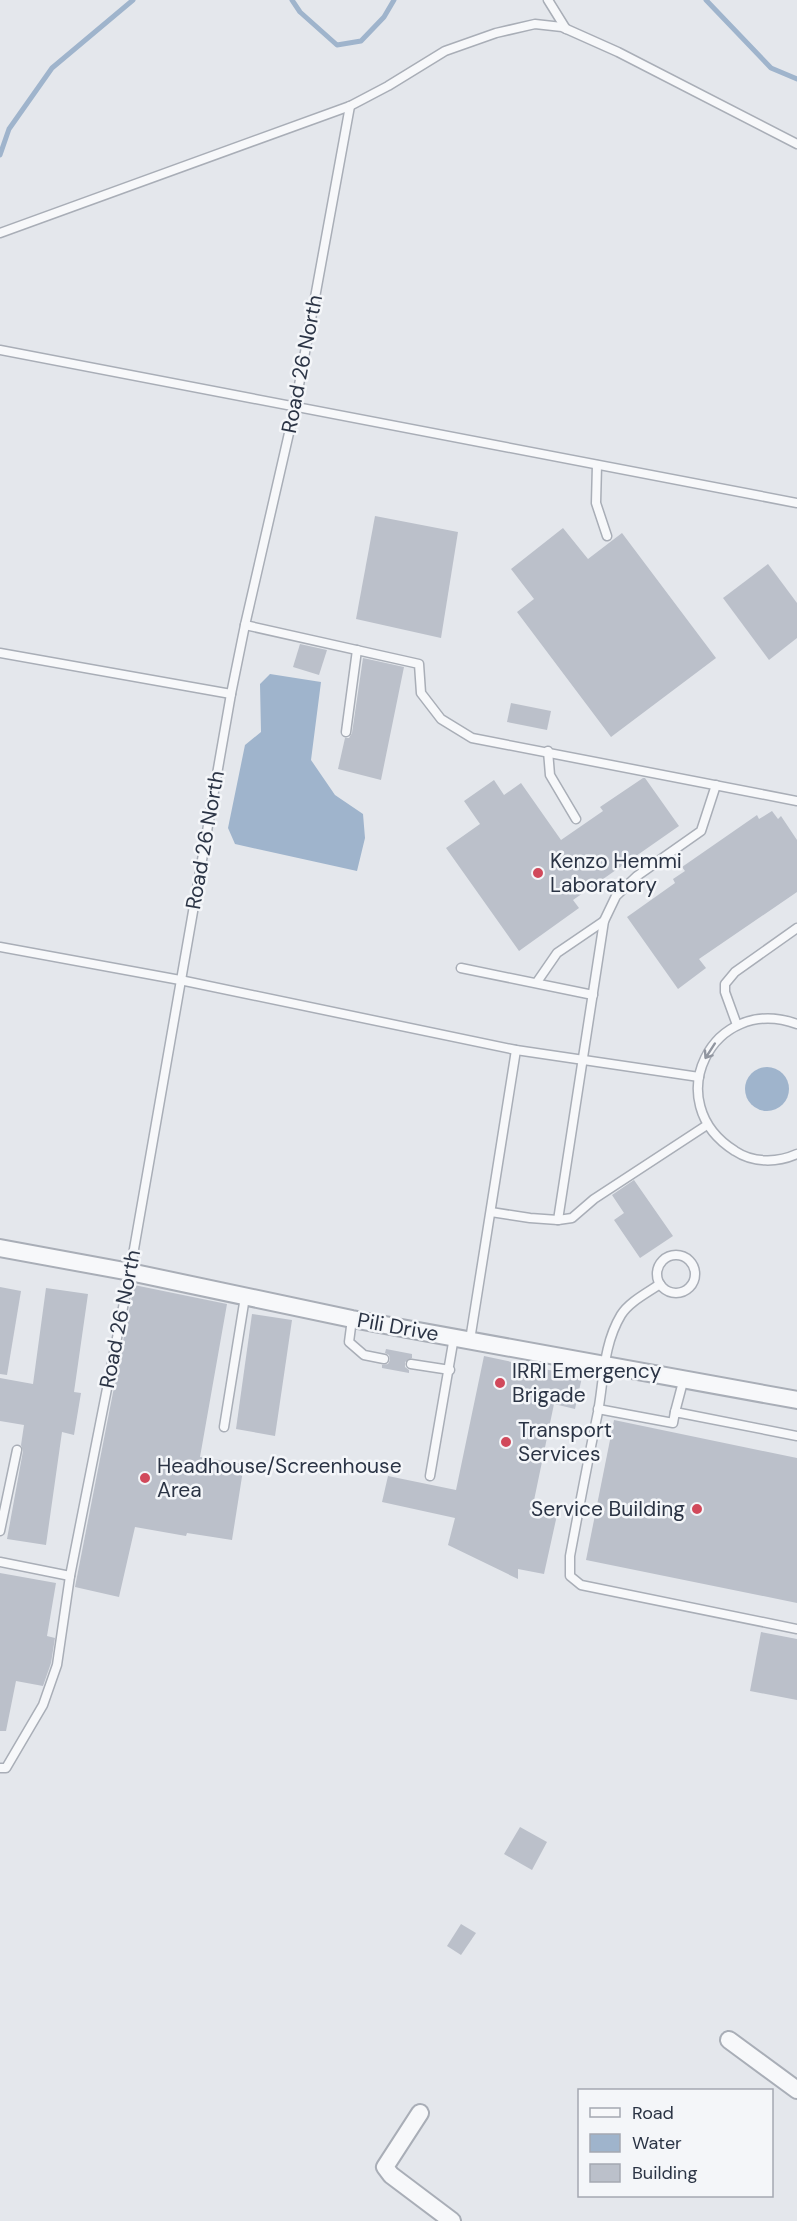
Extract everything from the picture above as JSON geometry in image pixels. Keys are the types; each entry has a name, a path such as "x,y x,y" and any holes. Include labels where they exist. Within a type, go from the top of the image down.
{"street":[{"name":"Pili Drive","path":"0,1248 130,1272 352,1319 797,1400"},
{"path":"729,2040 795,2084"},
{"path":"420,2113 385,2167 391,2175 452,2221"}],"lane":[{"path":"548,0 566,29"},
{"path":"0,233 350,106 445,51 496,33 535,24 566,29 618,52 797,144"},
{"name":"Road 26 North","path":"0,1768 6,1768 43,1705 57,1665 70,1576 130,1272 231,694 295,407 350,106"},
{"path":"0,350 797,503"},
{"path":"597,465 596,503 607,536"},
{"path":"245,625 419,664 421,693 441,719 472,738 797,801"},
{"path":"346,732 357,650"},
{"path":"0,652 231,694"},
{"path":"548,752 550,775 576,819"},
{"path":"558,1220 604,921 616,896 637,876 701,831 716,785"},
{"path":"537,982 557,952 604,921"},
{"path":"737,1025 725,992 725,984 735,972 797,928"},
{"path":"0,947 180,980 516,1050 699,1077"},
{"path":"460,968 593,995"},
{"path":"797,1024 782,1018 759,1018 737,1025 719,1038 706,1056 699,1077 698,1093 707,1125 722,1143 741,1155 763,1161 786,1159 797,1155"},
{"path":"430,1476 450,1370 462,1339 491,1212 516,1050"},
{"path":"491,1212 530,1218 558,1220 572,1218 594,1199 707,1125"},
{"path":"669,1256 681,1256 692,1263 696,1275 687,1290 669,1292 660,1284 657,1272 659,1265 669,1256"},
{"path":"660,1284 622,1313 611,1333 603,1365 598,1409 570,1556 570,1576 581,1585 797,1629"},
{"path":"224,1427 244,1297"},
{"path":"352,1319 349,1342 364,1355 384,1359"},
{"path":"411,1364 450,1370"},
{"path":"598,1409 673,1423 684,1378"},
{"path":"675,1412 797,1436"},
{"path":"0,1531 17,1450"},
{"path":"0,1562 70,1576"}],"water":[{"path":"270,674 321,682 311,760 335,795 363,814 365,838 357,871 235,844 228,828 245,745 261,732 260,684"},
{"path":"767,1067 776,1068 783,1073 788,1080 788,1098 783,1105 776,1110 767,1111 758,1110 751,1105 746,1098 745,1089 746,1080 751,1073 758,1068"}],"building":[{"path":"375,516 458,532 441,638 356,619"},
{"path":"563,528 588,559 622,533 716,658 611,737 517,612 534,599 511,569"},
{"path":"768,564 797,603 797,638 769,660 723,598"},
{"path":"300,644 327,650 319,675 293,667"},
{"path":"363,658 404,667 381,780 338,769 345,738 349,738 352,733"},
{"path":"511,703 551,711 547,730 507,722"},
{"name":"Kenzo Hemmi Laboratory","path":"643,778 679,826 573,900 579,908 519,951 446,848 480,824 464,801 494,780 504,795 521,783 561,840 603,811 600,807"},
{"path":"772,811 778,819 781,816 797,840 797,892 699,959 706,968 678,989 627,917 675,883 673,879 685,871 682,867 757,815 759,819"},
{"path":"634,1180 673,1236 640,1258 614,1220 624,1213 612,1195"},
{"name":"Headhouse/Screenhouse Area","path":"134,1285 227,1304 200,1457 244,1464 232,1540 187,1533 186,1536 135,1527 119,1597 75,1587"},
{"path":"0,1287 21,1291 7,1375 0,1374"},
{"path":"46,1288 88,1294 74,1392 81,1393 74,1435 62,1432 46,1545 7,1539 23,1451 21,1445 24,1425 0,1421 0,1378 33,1384"},
{"path":"252,1314 292,1320 275,1436 236,1429"},
{"path":"386,1349 412,1354 412,1358 405,1362 409,1373 382,1368 382,1365 388,1364 390,1360 389,1355 385,1353"},
{"name":"Transport Services","path":"484,1356 582,1377 575,1409 554,1404 532,1510 557,1515 544,1574 518,1569 518,1579 448,1545 455,1518 382,1502 388,1476 456,1490"},
{"name":"Service Building","path":"614,1420 797,1458 797,1603 586,1560"},
{"path":"0,1573 56,1583 47,1636 55,1638 51,1663 43,1686 16,1681 6,1731 0,1731"},
{"path":"761,1632 797,1639 797,1700 750,1691"},
{"path":"520,1827 547,1842 532,1870 504,1854"},
{"path":"461,1924 476,1933 461,1955 447,1946"}],"waterway":[{"path":"0,155 9,129 52,68 133,0"},
{"path":"292,0 300,12 337,45 361,41 384,17 394,0"},
{"path":"706,0 771,68 797,79"}],"place":[{"name":"Kenzo Hemmi Laboratory","path":"538,873"},
{"name":"IRRI Emergency Brigade","path":"500,1383"},
{"name":"Transport Services","path":"506,1442"},
{"name":"Headhouse/Screenhouse Area","path":"145,1478"},
{"name":"Service Building","path":"697,1509"}]}
